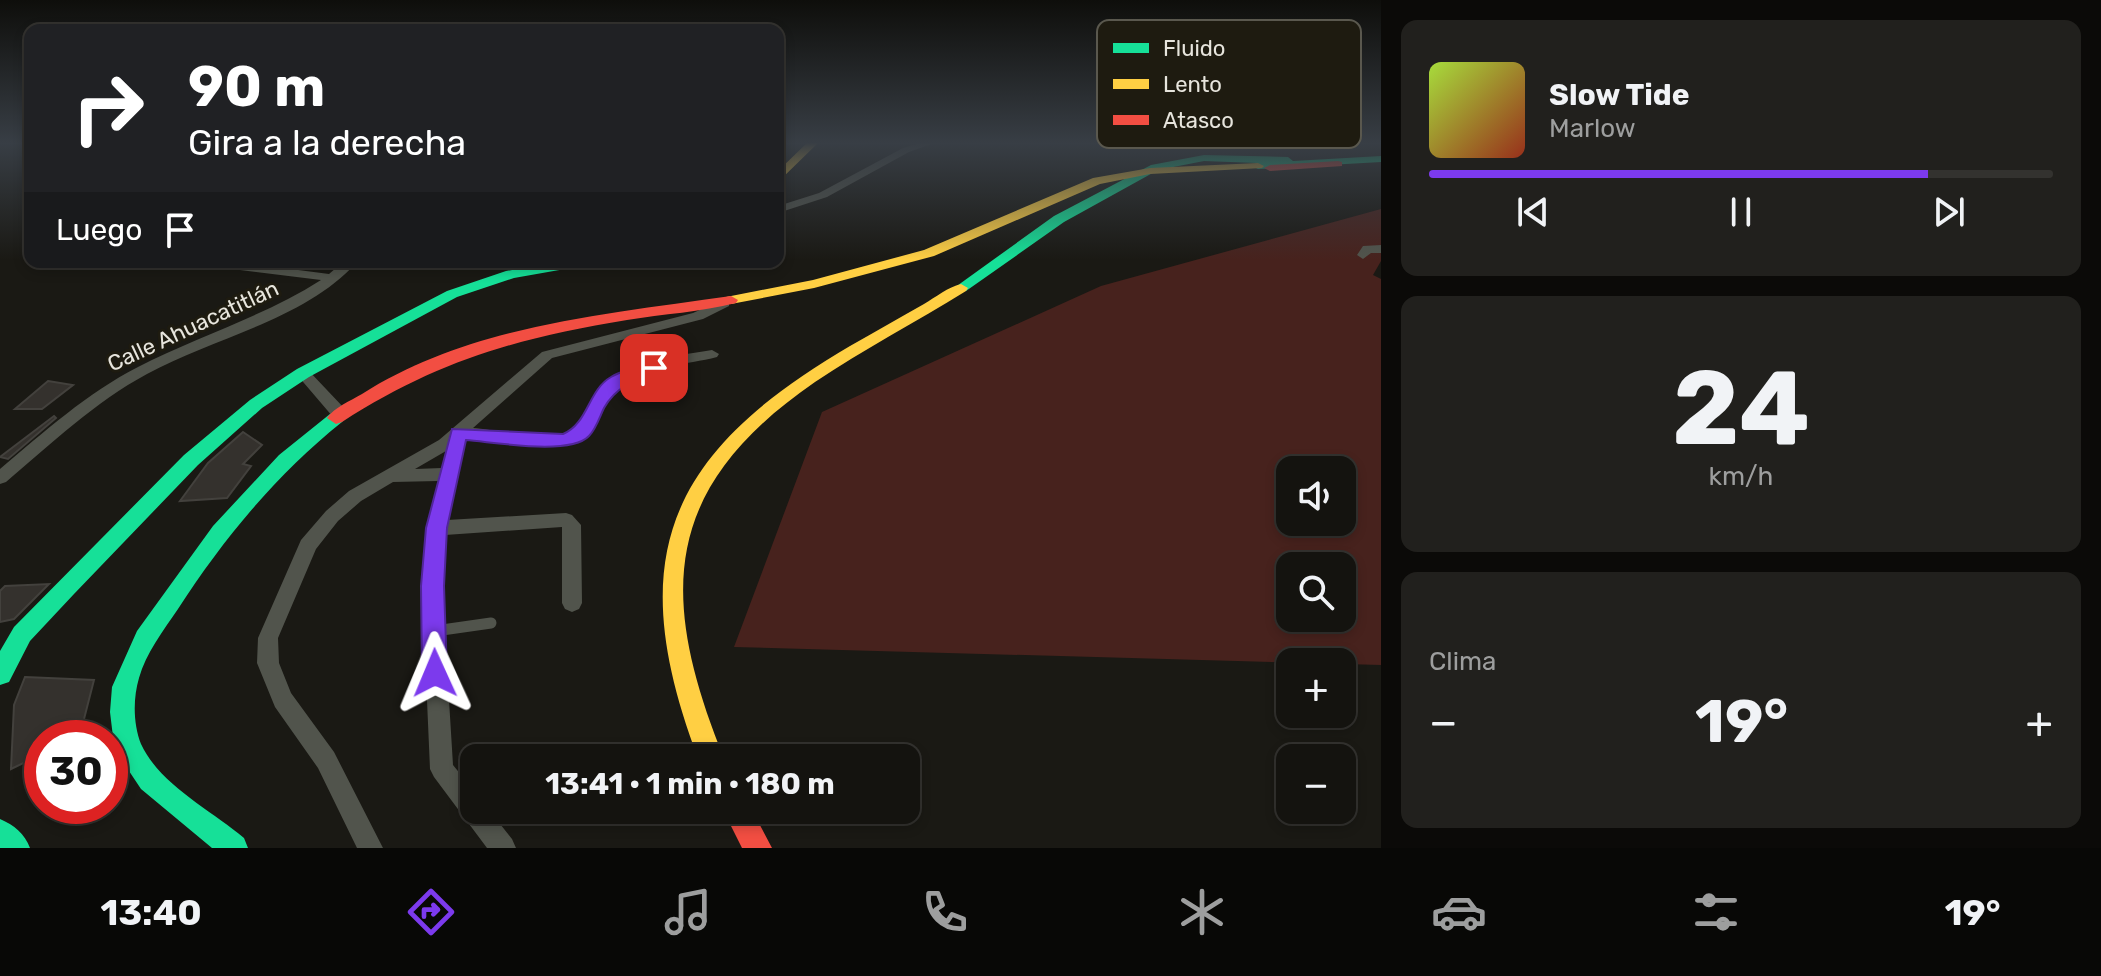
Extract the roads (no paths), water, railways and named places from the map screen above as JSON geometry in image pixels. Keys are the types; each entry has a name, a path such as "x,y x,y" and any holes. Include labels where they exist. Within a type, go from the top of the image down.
{"main road":[{"path":"904,259 994,212 1074,182"},
{"path":"234,848 217,829 175,799 133,758 120,712 128,668 223,523 305,438 339,413 428,366 496,341 810,286 961,241 1097,182"},
{"path":"704,744 696,728 673,628 673,577 690,502 714,463 755,418 824,370 924,311 1061,218 1127,182"},
{"path":"924,311 967,294 1045,243 1141,191 1178,182"},
{"path":"0,674 22,634 191,460 256,404 303,373 452,294 511,274 546,268"},
{"path":"745,824 758,848"},
{"path":"0,833 16,848"}],"street":[{"path":"784,208 823,195 848,182"},
{"path":"1381,249 1367,249 1363,255 1381,262"},
{"path":"255,268 334,278"},
{"name":"Calle Ahuacatitlán","path":"0,478 111,388 173,355 297,301 345,268"},
{"path":"370,848 326,760 283,700 268,663 268,638 308,545 332,516 355,496 459,433 514,380 547,355 698,316 724,303"},
{"path":"459,433 563,440 583,432 601,398 616,381 712,354"},
{"path":"303,373 339,413"},
{"path":"459,433 436,528 432,586 442,769 503,848"},
{"path":"387,476 448,474"},
{"path":"436,528 566,520 572,525 572,603"}],"lane":[{"path":"434,631 491,623"}]}
